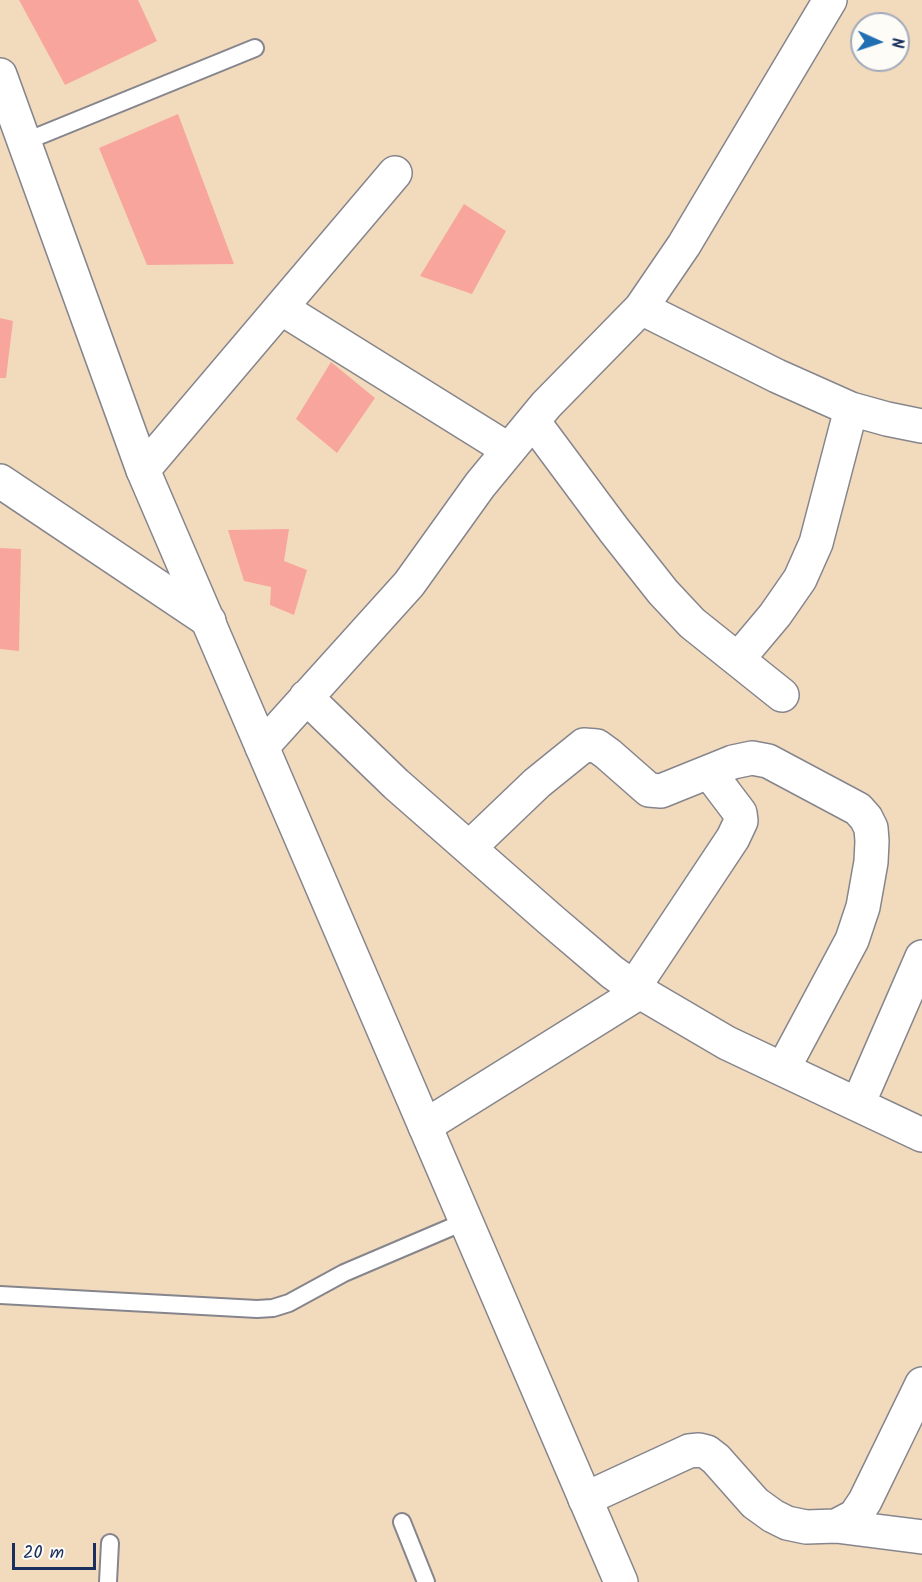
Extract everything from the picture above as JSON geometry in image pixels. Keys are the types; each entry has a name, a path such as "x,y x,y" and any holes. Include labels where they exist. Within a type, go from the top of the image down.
{"street":[{"path":"262,747 409,584 480,485 533,421 641,308 684,245 830,0"},
{"path":"0,75 143,470 621,1582"},
{"path":"143,470 395,173"},
{"path":"281,308 509,450"},
{"path":"641,308 777,376 851,409 922,426"},
{"path":"738,660 775,615 800,579 816,543 851,409"},
{"path":"533,421 663,592 692,623 782,695"},
{"path":"0,481 209,621"},
{"path":"306,697 396,784 612,972 727,1043 922,1135"},
{"path":"469,848 537,783 584,745 597,746 649,790 661,790 752,758 768,761 858,809 871,828 871,862 863,908 852,940 783,1069"},
{"path":"425,1126 637,989 733,838 741,821 740,813 709,772"},
{"path":"858,1104 922,957"},
{"path":"836,1526 855,1516 865,1501 922,1384"},
{"path":"585,1499 689,1451 699,1450 716,1459 755,1503 787,1523 806,1527 836,1526 922,1537"}],"lane":[{"path":"24,142 255,48"},
{"path":"0,1295 247,1309 273,1308 289,1303 344,1273 466,1221"},
{"path":"402,1522 426,1582"},
{"path":"108,1582 110,1543"}],"building":[{"path":"19,0 138,0 157,41 65,85"},
{"path":"178,114 234,264 147,265 99,148"},
{"path":"464,204 506,231 472,294 420,276"},
{"path":"0,318 13,321 6,378 0,378"},
{"path":"331,362 375,398 337,453 296,419"},
{"path":"289,529 284,561 307,570 294,615 270,605 271,587 244,581 228,530"},
{"path":"0,548 21,549 19,651 0,649"}]}
